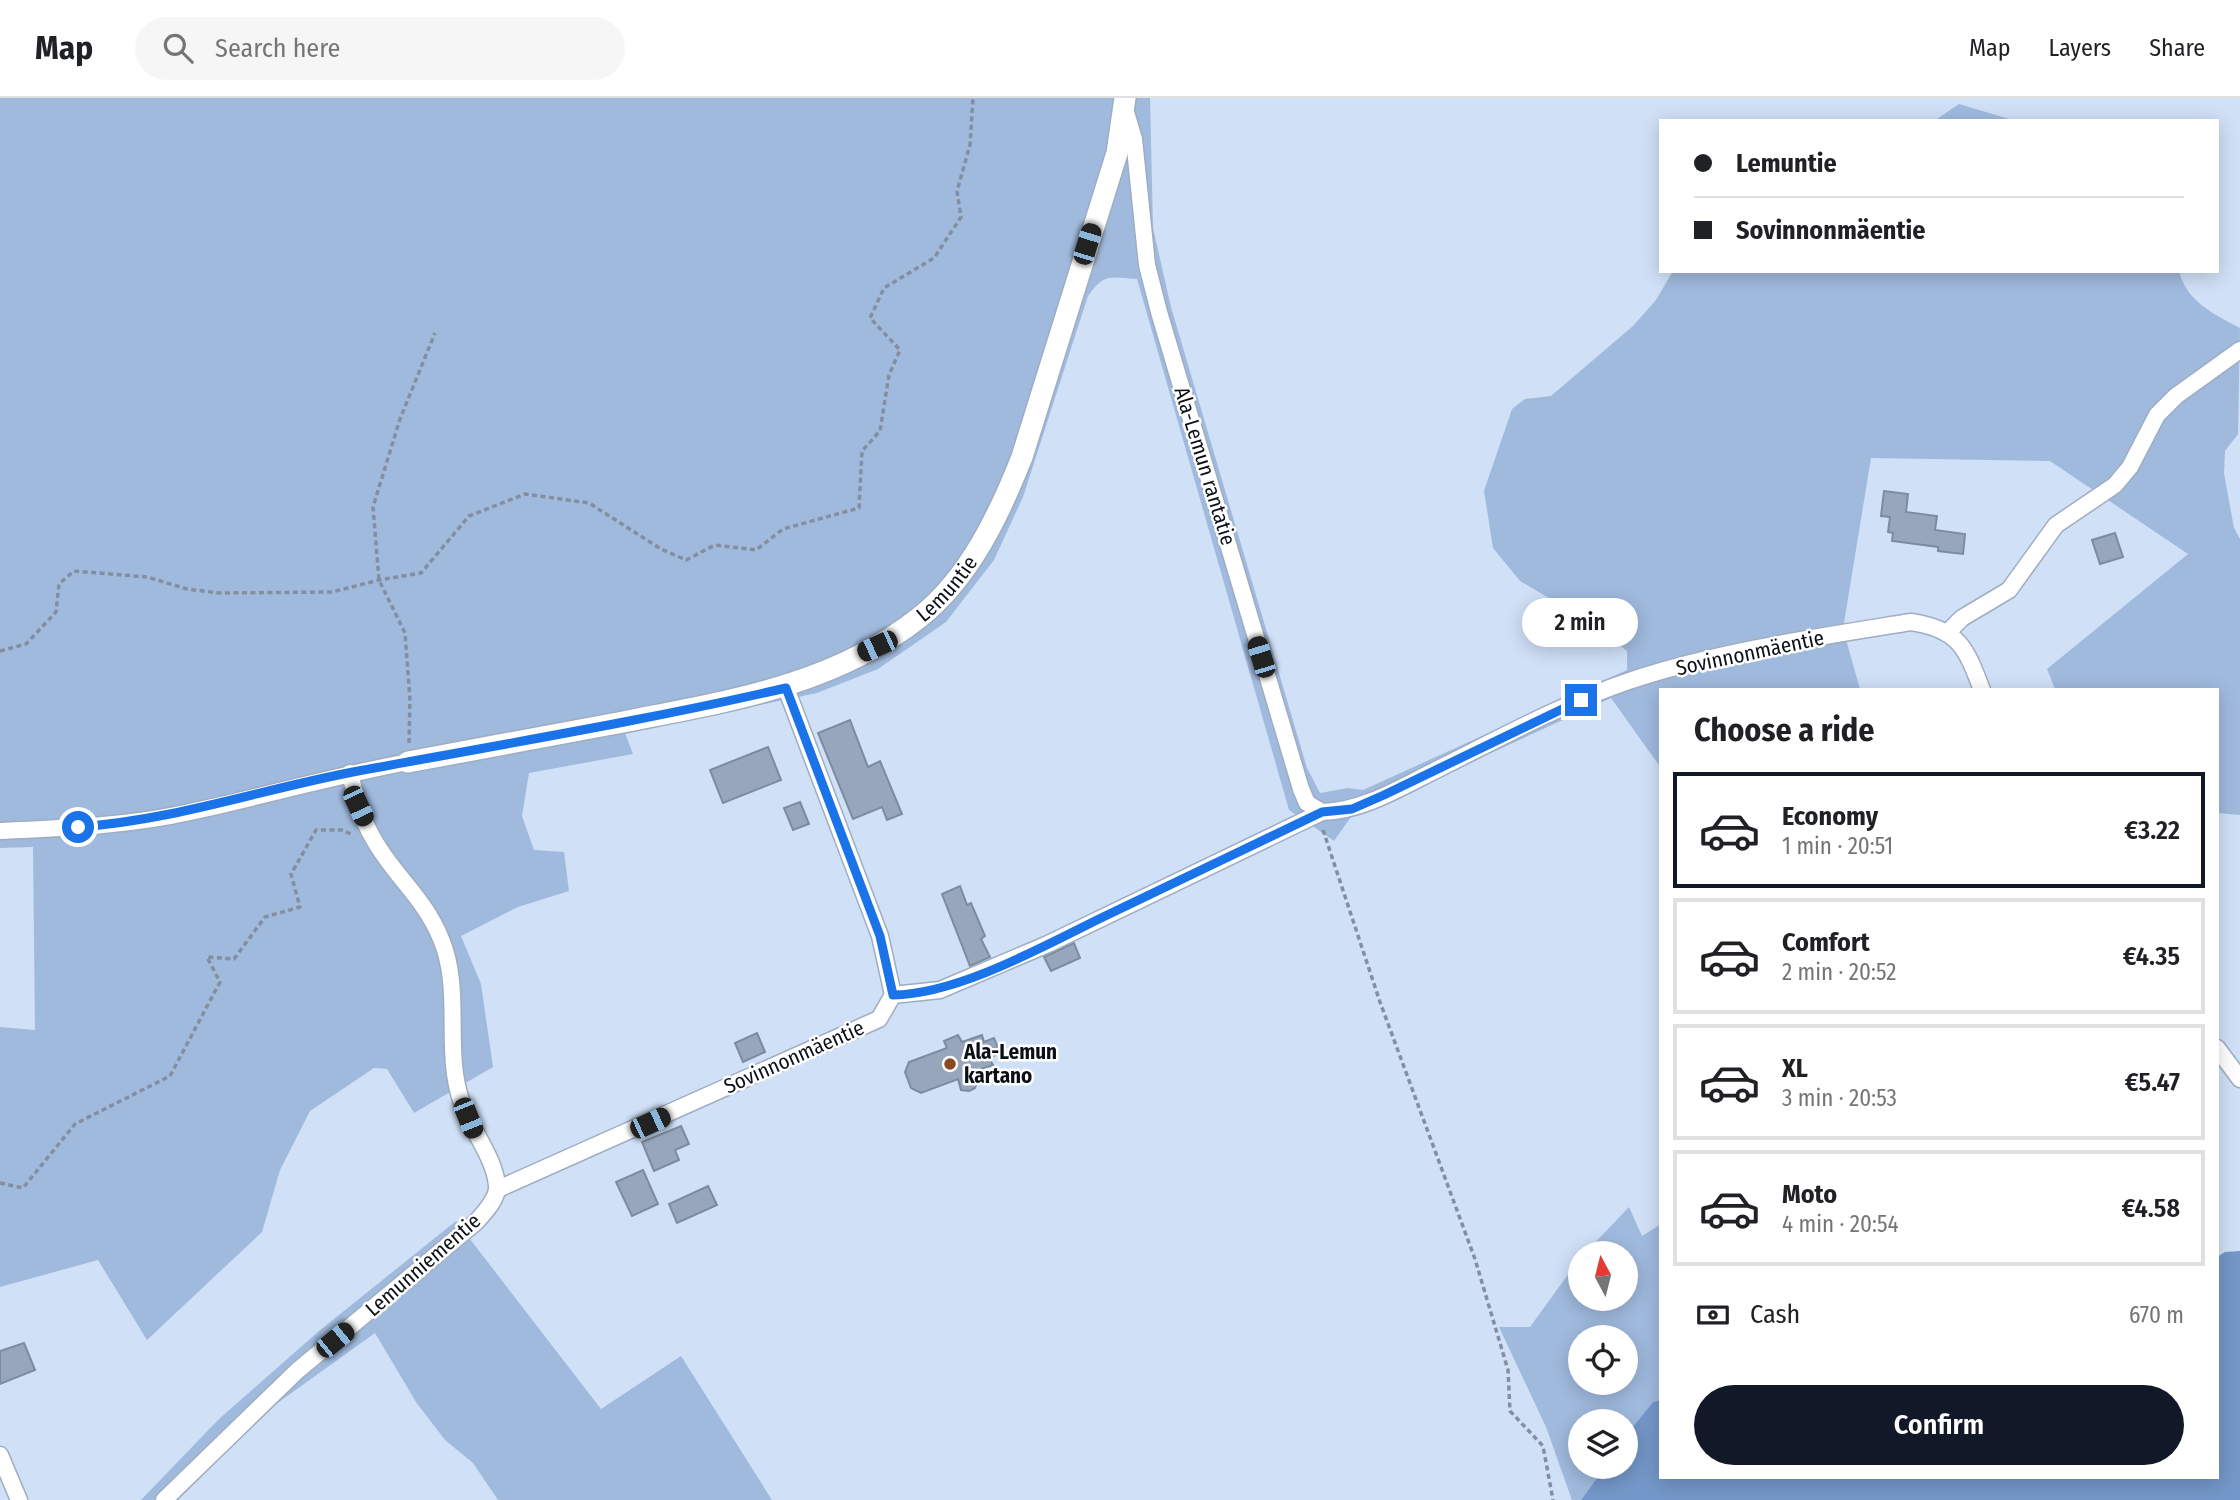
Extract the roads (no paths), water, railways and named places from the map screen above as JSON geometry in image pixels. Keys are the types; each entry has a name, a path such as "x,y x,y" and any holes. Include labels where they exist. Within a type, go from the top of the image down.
{"street":[{"name":"Lemuntie","path":"0,831 148,819 189,812 350,773 786,688 877,646 921,616 950,587 978,550 1004,503 1117,153 1125,102"},
{"name":"Ala-Lemun rantatie","path":"1125,102 1134,139 1141,219 1159,312 1301,789 1307,803 1322,812"},
{"path":"1981,688 1969,657 1948,632 1962,618 2009,590 2056,525 2115,485 2130,467 2157,415 2176,396 2240,350"},
{"name":"Sovinnonmäentie","path":"498,1189 879,1018 893,995 940,990 952,985 1048,944 1322,812 1352,809 1557,710 1629,681 1712,660 1911,622 1932,625 1948,632"},
{"path":"786,688 880,936 893,995"},
{"path":"350,773 358,806 374,840 423,903 442,942 452,980 455,1062 460,1100 492,1167 498,1189"},
{"path":"2219,1051 2240,1079"},
{"name":"Lemunniementie","path":"164,1500 297,1371 476,1222 490,1206 498,1189"},
{"path":"0,1455 19,1500"}],"place":[{"name":"Ala-Lemun kartano","path":"950,1064"}]}
